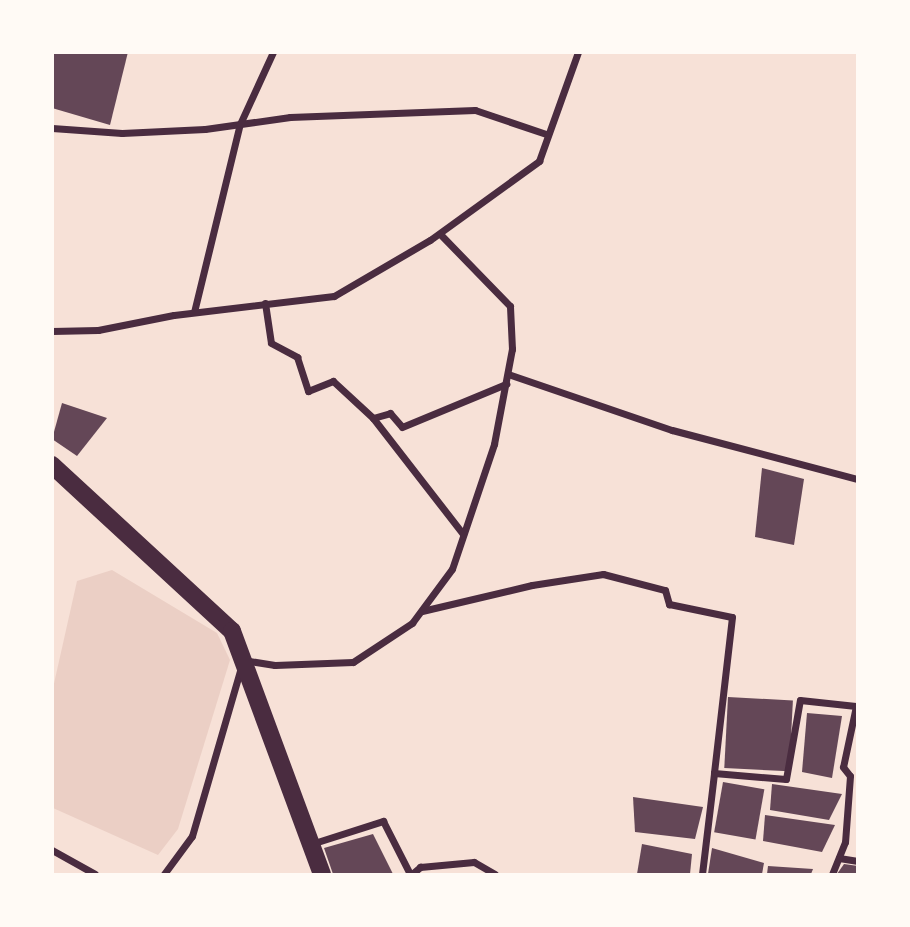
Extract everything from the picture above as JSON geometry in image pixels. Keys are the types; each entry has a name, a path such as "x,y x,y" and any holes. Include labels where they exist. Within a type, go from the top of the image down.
{"main road":[{"path":"52,465 232,631 322,874"}],"street":[{"path":"194,312 240,124 273,52"},
{"path":"52,331 98,330 194,312 334,296 440,234 539,161 545,134 578,52"},
{"path":"52,128 122,133 391,111 475,110 545,134"},
{"path":"164,874 192,836 243,660 275,665 353,662 412,623 452,569 494,444 512,349 510,306 440,234"},
{"path":"265,303 271,343 297,357 308,391 333,381 373,418 463,534"},
{"path":"508,374 672,430 858,479"},
{"path":"373,418 390,413 402,427 506,384"},
{"path":"421,611 532,585 603,574 665,590 669,604 732,617 702,874"},
{"path":"714,772 786,779 800,700 856,706 843,766 850,776 845,842 832,874"},
{"path":"311,844 383,821 411,874 420,867 474,862 495,874"},
{"path":"52,850 95,874"},
{"path":"839,858 858,861"}],"shaded area":[{"path":"112,570 217,633 230,660 178,829 158,855 53,808 53,688 77,581"}],"building":[{"path":"52,52 128,52 110,125 52,108"},
{"path":"62,403 107,418 77,456 52,439"},
{"path":"762,468 804,479 794,545 755,537"},
{"path":"728,697 793,700 789,771 724,768"},
{"path":"807,713 842,716 832,778 802,772"},
{"path":"723,782 764,789 756,840 714,832"},
{"path":"772,784 842,794 829,820 770,810"},
{"path":"633,797 703,807 695,839 635,832"},
{"path":"765,815 835,825 822,852 763,841"},
{"path":"373,834 393,874 333,874 324,848"},
{"path":"642,844 692,854 690,874 637,874"},
{"path":"712,848 764,863 762,874 708,874"},
{"path":"844,864 858,866 858,874 837,874"},
{"path":"768,866 813,869 811,874 767,874"}]}
